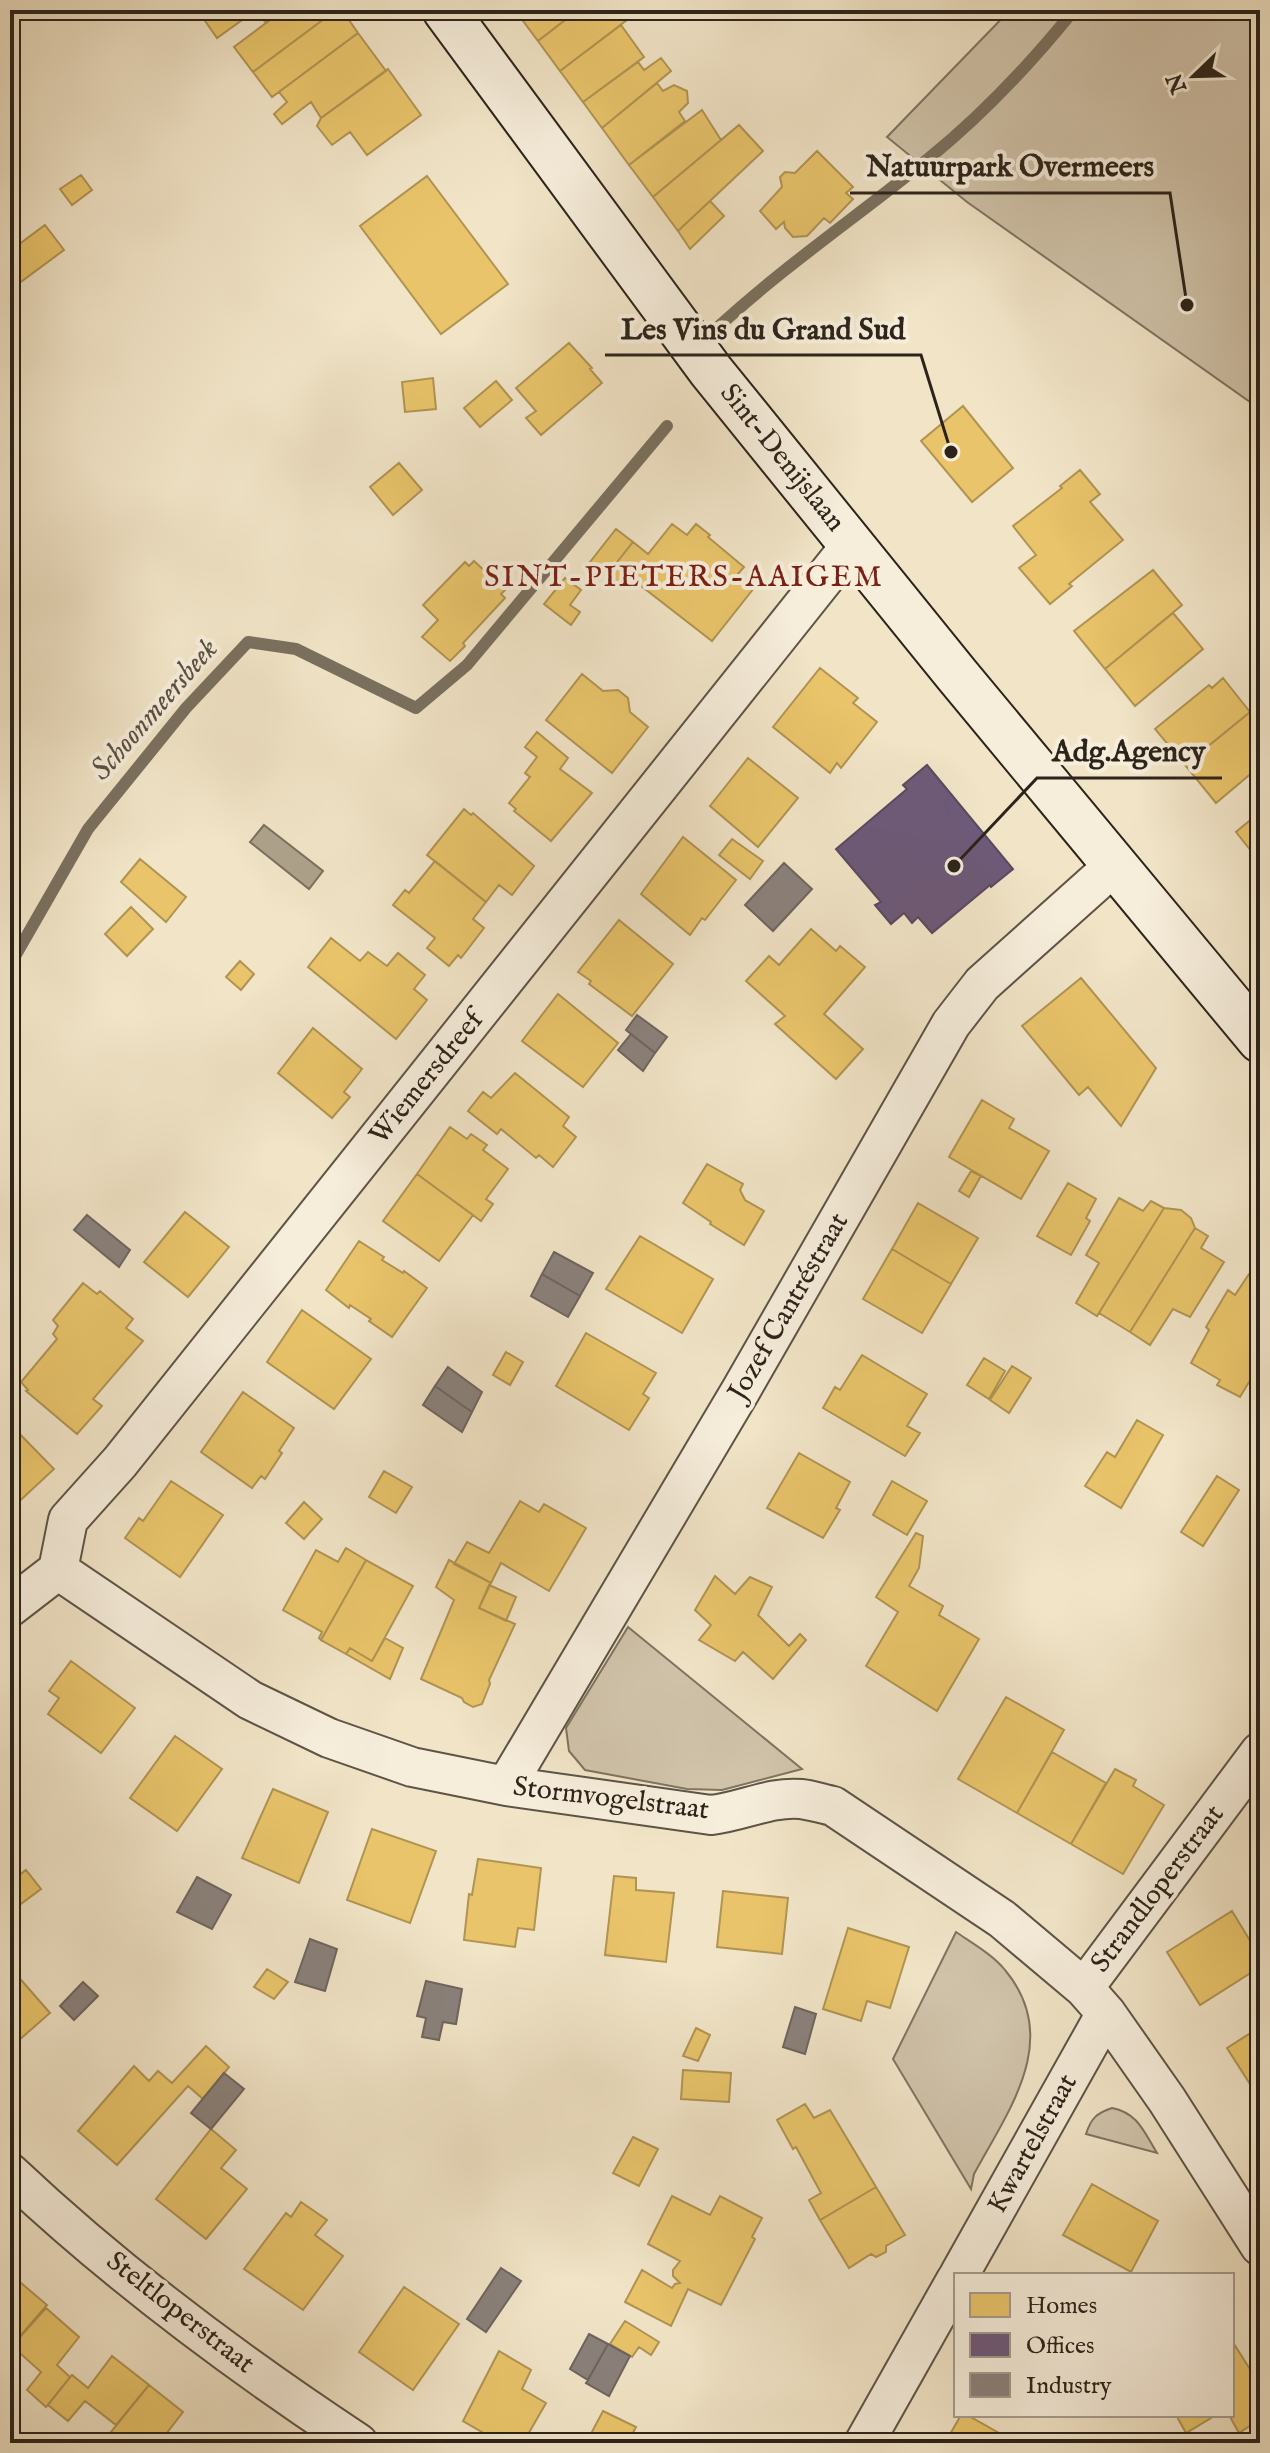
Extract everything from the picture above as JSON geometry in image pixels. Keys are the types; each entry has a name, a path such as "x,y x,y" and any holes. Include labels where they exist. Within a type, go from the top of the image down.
{"street":[{"name":"Sint-Denijslaan","path":"445,10 711,371 1260,1040"},
{"name":"Wiemersdreef","path":"58,1570 68,1520 130,1450 851,545"},
{"name":"Jozef Cantréstraat","path":"506,1786 741,1390 951,1024 982,984 1116,864"},
{"path":"10,1607 58,1570"},
{"name":"Stormvogelstraat","path":"58,1570 250,1700 329,1738 412,1767 506,1786 711,1815 734,1813 774,1800 801,1799 833,1806 1002,1919 1095,2000 1167,2100 1260,2246"},
{"name":"Strandloperstraat","path":"1095,2000 1260,1752"},
{"name":"Kwartelstraat","path":"959,2273 1095,2000"},
{"name":"Steltloperstraat","path":"10,2173 125,2273 218,2347 358,2443"},
{"name":"Kwartelstraat","path":"864,2443 954,2283"}],"shaded area":[{"path":"1010,10 1260,10 1260,409 967,202 887,137"},
{"path":"264,825 323,871 309,889 250,842"},
{"path":"628,1627 802,1769 722,1790 687,1789 585,1770 569,1751 566,1728"},
{"path":"956,1932 1005,1970 1022,1996 1029,2022 1030,2048 1024,2074 1014,2100 974,2174 971,2189 893,2059"},
{"path":"1112,2108 1134,2119 1157,2153 1086,2134 1095,2117"}],"building: Homes":[{"path":"192,10 256,10 217,38 203,18 200,20"},
{"path":"256,10 283,10 266,23"},
{"path":"283,10 336,10 253,72 234,47"},
{"path":"336,10 342,10 358,33 272,97 253,72"},
{"path":"515,10 578,10 538,41"},
{"path":"578,10 640,10 560,71 538,41"},
{"path":"621,25 644,57 583,102 560,71"},
{"path":"358,33 386,71 321,118 311,102 282,124 274,114 287,102 279,92"},
{"path":"661,58 671,71 602,128 583,102 638,62 644,70"},
{"path":"388,69 421,115 367,155 350,132 332,145 317,126 321,118"},
{"path":"657,83 663,91 674,85 687,91 688,103 679,112 685,121 629,165 602,128"},
{"path":"702,110 721,140 653,197 629,165"},
{"path":"739,125 763,151 678,231 653,197"},
{"path":"817,151 853,187 846,193 853,199 830,223 824,218 807,236 793,237 784,222 776,229 760,211 782,187 780,177 785,172 795,173"},
{"path":"81,175 92,190 72,205 60,189"},
{"path":"427,176 508,284 441,334 360,226"},
{"path":"710,201 724,216 690,249 678,231"},
{"path":"45,225 64,250 10,290 10,251"},
{"path":"569,343 602,383 541,435 526,418 536,411 516,388"},
{"path":"433,378 436,409 405,412 402,382"},
{"path":"496,381 512,400 480,427 464,408"},
{"path":"963,406 1013,468 972,502 921,441"},
{"path":"399,463 422,490 393,515 370,487"},
{"path":"1080,470 1100,494 1090,502 1123,540 1069,584 1072,586 1050,604 1019,568 1036,555 1013,526"},
{"path":"672,524 687,535 696,524 744,567 737,575 754,588 712,641 632,579 624,589 606,576 633,542 648,554"},
{"path":"616,529 633,542 606,576 590,562"},
{"path":"474,561 505,590 501,594 505,598 450,661 422,637 438,620 423,605 465,562 469,566"},
{"path":"1153,570 1182,605 1105,669 1074,631"},
{"path":"565,578 581,590 570,605 580,612 571,625 544,604"},
{"path":"1173,613 1203,649 1135,706 1105,669"},
{"path":"820,668 858,698 853,703 877,722 841,768 837,763 830,773 773,727"},
{"path":"582,674 603,691 618,690 628,698 630,712 648,727 612,773 546,720"},
{"path":"1223,678 1250,712 1185,765 1155,729 1209,685 1212,688"},
{"path":"1260,708 1260,766 1216,803 1185,765 1250,712 1252,714"},
{"path":"537,732 568,758 560,769 592,793 551,841 514,811 516,809 509,803 530,777 525,773 537,757 525,747"},
{"path":"748,758 798,798 758,847 710,806"},
{"path":"464,809 471,815 473,813 534,866 512,895 499,885 486,902 427,855"},
{"path":"1260,812 1260,852 1257,848 1252,852 1236,832"},
{"path":"683,837 736,880 690,935 641,894"},
{"path":"732,839 763,861 750,879 719,855"},
{"path":"140,859 186,897 166,922 121,882"},
{"path":"435,861 486,902 473,919 484,928 461,958 458,955 449,966 427,948 435,938 393,905 405,890 409,893"},
{"path":"131,907 153,929 127,956 105,934"},
{"path":"619,920 673,964 632,1016 578,972"},
{"path":"811,929 836,951 840,946 865,967 824,1014 863,1049 836,1079 775,1024 785,1016 746,981 769,956 779,965"},
{"path":"331,938 360,961 368,952 387,966 398,953 425,975 414,989 427,1000 396,1039 308,967"},
{"path":"240,961 254,974 241,990 226,977"},
{"path":"1081,978 1156,1068 1121,1126 1088,1087 1079,1095 1022,1026"},
{"path":"558,994 618,1043 583,1087 522,1041"},
{"path":"313,1028 362,1069 344,1092 350,1097 332,1118 278,1073"},
{"path":"515,1073 569,1117 563,1126 576,1137 553,1167 539,1155 536,1158 501,1129 497,1134 468,1111 483,1092 491,1098"},
{"path":"982,1100 1014,1119 1009,1128 1049,1151 1021,1199 949,1157"},
{"path":"450,1127 467,1139 471,1134 487,1145 483,1150 508,1169 486,1199 493,1204 481,1221 417,1174"},
{"path":"707,1164 743,1184 740,1190 745,1200 764,1211 744,1245 683,1203"},
{"path":"971,1171 981,1176 969,1197 959,1191"},
{"path":"417,1174 473,1215 439,1261 383,1221"},
{"path":"1068,1183 1096,1199 1086,1218 1090,1221 1071,1255 1037,1236"},
{"path":"1119,1198 1143,1211 1151,1201 1164,1208 1097,1316 1076,1303 1099,1263 1086,1255"},
{"path":"918,1203 978,1238 951,1284 892,1249"},
{"path":"1164,1208 1181,1210 1191,1218 1195,1228 1130,1332 1099,1313"},
{"path":"185,1212 229,1247 188,1297 144,1262"},
{"path":"1195,1228 1208,1236 1201,1248 1224,1262 1190,1317 1173,1309 1150,1345 1130,1332"},
{"path":"640,1236 713,1279 682,1333 606,1289"},
{"path":"359,1241 384,1257 382,1260 427,1288 392,1337 369,1321 371,1319 350,1305 349,1308 326,1290"},
{"path":"892,1249 951,1284 922,1333 863,1299"},
{"path":"1258,1270 1260,1364 1240,1397 1217,1385 1220,1380 1191,1363 1209,1330 1206,1327 1228,1290 1235,1295 1249,1274"},
{"path":"83,1283 97,1294 100,1291 133,1319 126,1328 143,1341 93,1399 102,1406 77,1434 26,1391 21,1382 57,1339 53,1334 58,1326 53,1320"},
{"path":"302,1310 371,1359 334,1409 267,1362"},
{"path":"586,1333 656,1373 643,1394 649,1398 629,1430 556,1386"},
{"path":"506,1352 523,1362 510,1385 493,1375"},
{"path":"862,1355 927,1394 907,1426 920,1433 905,1456 823,1408 835,1387 840,1390"},
{"path":"984,1358 1005,1371 989,1399 967,1385"},
{"path":"1012,1366 1031,1378 1009,1413 990,1400"},
{"path":"243,1392 294,1428 265,1479 261,1476 252,1488 201,1452"},
{"path":"1137,1420 1163,1435 1121,1508 1085,1486 1107,1452 1115,1457"},
{"path":"10,1424 54,1469 10,1510"},
{"path":"799,1453 850,1482 836,1508 840,1510 823,1538 767,1508"},
{"path":"384,1471 412,1487 396,1513 369,1497"},
{"path":"1217,1476 1239,1490 1203,1546 1181,1532"},
{"path":"171,1481 223,1515 180,1577 125,1538 139,1518 143,1521"},
{"path":"892,1481 927,1501 907,1535 873,1515"},
{"path":"520,1501 539,1512 544,1504 586,1528 549,1591 501,1563 491,1583 454,1564 467,1542 489,1553"},
{"path":"304,1502 322,1519 304,1539 286,1523"},
{"path":"916,1533 923,1536 919,1568 909,1586 943,1606 939,1615 979,1639 937,1711 866,1666 898,1612 876,1597"},
{"path":"346,1548 366,1560 321,1640 322,1632 283,1610 316,1550 338,1562"},
{"path":"366,1560 413,1586 372,1661 350,1648 346,1654 321,1640"},
{"path":"449,1560 491,1583 479,1608 515,1624 489,1680 482,1704 473,1707 462,1698 421,1679 454,1600 436,1587"},
{"path":"715,1576 735,1594 750,1577 772,1587 758,1615 789,1646 800,1634 806,1640 773,1679 743,1652 735,1661 699,1640 711,1625 695,1610"},
{"path":"489,1585 516,1597 506,1621 479,1608"},
{"path":"385,1638 403,1648 390,1679 346,1654 350,1648 372,1661"},
{"path":"71,1661 135,1708 101,1753 48,1714 59,1698 49,1691"},
{"path":"1006,1697 1064,1730 1017,1813 958,1779"},
{"path":"175,1736 222,1769 177,1831 130,1798"},
{"path":"1052,1752 1106,1783 1071,1844 1017,1813"},
{"path":"1115,1769 1136,1780 1133,1786 1164,1805 1123,1874 1071,1844"},
{"path":"273,1789 328,1812 299,1883 242,1858"},
{"path":"372,1829 436,1851 410,1923 347,1900"},
{"path":"478,1859 541,1868 534,1930 518,1928 515,1947 464,1940 469,1894 472,1895"},
{"path":"26,1870 41,1889 10,1912 10,1882"},
{"path":"614,1876 636,1878 636,1890 674,1893 666,1962 605,1955"},
{"path":"723,1891 788,1898 782,1954 717,1947"},
{"path":"1232,1911 1260,1957 1260,1967 1200,2005 1167,1952"},
{"path":"848,1928 909,1947 890,2008 867,2001 861,2021 823,2009"},
{"path":"267,1969 288,1982 274,1999 254,1987"},
{"path":"15,1973 50,2013 10,2048 10,1978"},
{"path":"1260,2027 1260,2087 1256,2080 1250,2084 1227,2048"},
{"path":"696,2028 710,2035 698,2061 683,2056"},
{"path":"206,2046 229,2067 203,2099 188,2086 117,2165 78,2131 134,2066 149,2081 158,2071 172,2083"},
{"path":"683,2070 731,2073 729,2102 681,2099"},
{"path":"805,2104 814,2118 830,2110 876,2187 820,2220 809,2200 821,2193 777,2120"},
{"path":"211,2129 236,2150 221,2168 247,2189 206,2239 156,2199"},
{"path":"633,2137 658,2149 639,2186 613,2173"},
{"path":"1092,2184 1158,2221 1131,2272 1063,2235"},
{"path":"876,2187 905,2235 886,2246 886,2252 876,2257 871,2254 849,2268 820,2220"},
{"path":"672,2196 710,2215 720,2196 762,2218 752,2237 755,2239 721,2305 688,2289 671,2326 625,2302 642,2270 672,2288 680,2283 673,2276 673,2270 680,2261 648,2244"},
{"path":"301,2202 327,2220 315,2235 343,2256 303,2310 244,2269 286,2213 291,2217"},
{"path":"14,2277 47,2305 15,2342 10,2337 10,2281"},
{"path":"404,2287 459,2324 413,2390 359,2352"},
{"path":"46,2308 79,2337 57,2365 70,2377 46,2407 27,2390 41,2372 12,2346"},
{"path":"625,2321 659,2342 651,2355 639,2347 632,2357 610,2344"},
{"path":"1234,2344 1260,2385 1260,2419 1239,2433 1230,2417 1234,2417"},
{"path":"499,2351 531,2370 522,2389 546,2403 523,2443 501,2443 463,2421"},
{"path":"112,2356 149,2385 116,2425 85,2401 68,2421 48,2405 72,2375 88,2388"},
{"path":"149,2385 183,2412 159,2443 139,2443 131,2437 127,2443 102,2443"},
{"path":"603,2411 636,2427 628,2443 586,2443"},
{"path":"960,2417 971,2417 1017,2443 945,2443"},
{"path":"1177,2417 1213,2417 1186,2433"}],"building: Offices":[{"path":"927,765 1013,869 932,933 918,917 912,923 904,913 891,924 875,905 881,902 836,849 907,789 903,785"}],"building: Industry":[{"path":"784,863 812,889 773,931 745,905"},
{"path":"637,1015 667,1037 655,1053 626,1030"},
{"path":"631,1034 655,1053 643,1071 618,1050"},
{"path":"87,1215 130,1250 119,1267 74,1230"},
{"path":"554,1252 593,1273 580,1296 542,1274"},
{"path":"542,1274 580,1296 568,1317 531,1296"},
{"path":"448,1367 482,1392 472,1412 435,1386"},
{"path":"435,1386 472,1412 462,1432 423,1405"},
{"path":"197,1877 231,1895 212,1929 177,1912"},
{"path":"310,1939 337,1949 325,1991 295,1982"},
{"path":"426,1981 462,1989 456,2024 443,2022 439,2040 422,2037 426,2018 417,2016"},
{"path":"83,1982 98,1996 74,2020 60,2006"},
{"path":"795,2007 816,2014 805,2054 783,2047"},
{"path":"224,2073 244,2089 211,2129 191,2113"},
{"path":"501,2268 521,2281 486,2332 467,2319"},
{"path":"589,2334 608,2344 588,2380 570,2369"},
{"path":"608,2344 630,2356 609,2396 586,2383"}],"waterway":[{"name":"Schoonmeersbeek","path":"717,328 947,143 1005,88 1074,10"},
{"name":"Schoonmeersbeek","path":"10,965 88,829 186,708 248,642 296,649 416,708 467,665 667,426"}],"place":[{"name":"Natuurpark Overmeers","path":"1187,305"},
{"name":"Les Vins du Grand Sud","path":"951,452"},
{"name":"Adg.Agency","path":"954,866"}],"district":[{"name":"SINT-PIETERS-AAIGEM","path":"684,578"}]}
